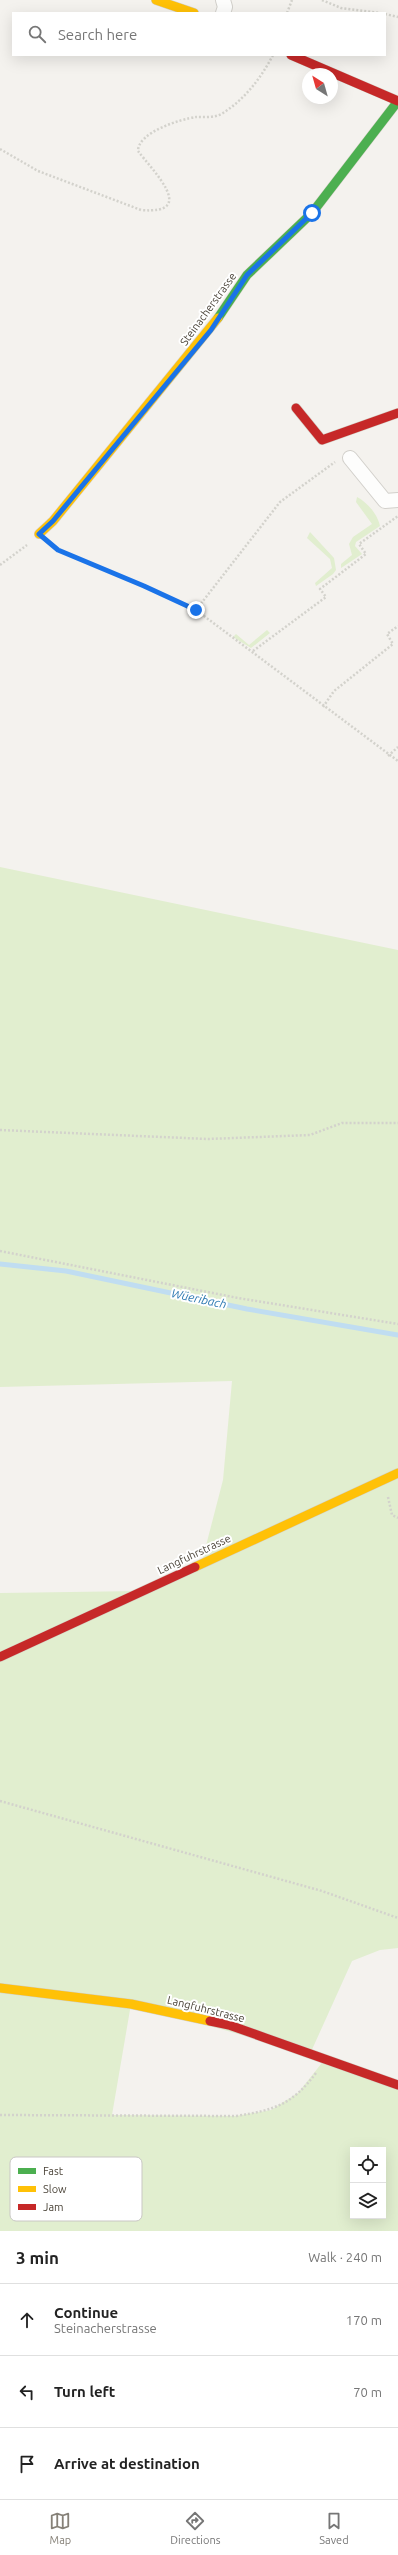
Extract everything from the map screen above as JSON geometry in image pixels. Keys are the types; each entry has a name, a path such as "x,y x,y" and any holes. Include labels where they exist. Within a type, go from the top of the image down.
{"street":[{"path":"156,0 191,12"},
{"path":"222,0 225,7 223,12"},
{"path":"293,56 398,101"},
{"name":"Steinacherstrasse","path":"39,534 53,521 211,330 247,275 312,213 398,101"},
{"path":"296,408 322,440 398,413"},
{"path":"350,458 385,502 398,500"},
{"name":"Langfuhrstrasse","path":"0,1657 398,1473"},
{"name":"Langfuhrstrasse","path":"0,1988 131,2004 229,2025 398,2085"}],"path":[{"path":"287,12 292,0"},
{"path":"322,0 341,8 372,12"},
{"path":"386,14 398,17"},
{"path":"0,149 38,170 141,210 159,211 165,208 168,203 169,193 163,182 138,151 142,141 159,128 172,123 222,114 254,86 263,74 272,56"},
{"path":"196,610 280,502 339,459 350,458"},
{"path":"253,651 326,597 320,589 366,554 359,544 398,516"},
{"path":"0,565 39,534 58,550 144,586 196,610 253,651 323,707 388,756 398,761"},
{"path":"323,707 334,691 393,644 387,634 398,626"},
{"path":"388,756 398,747"},
{"path":"0,1130 208,1139 310,1135 342,1123 398,1123"},
{"path":"0,1251 238,1298 398,1324"},
{"path":"384,1479 392,1515 398,1518"},
{"path":"0,1801 322,1891 398,1918"},
{"path":"0,2115 236,2116 271,2110 298,2093 325,2059"}],"green space":[{"path":"357,497 372,509 380,526 356,542 355,546 362,554 341,568 341,564 352,555 349,544 353,537 372,524 356,502"},
{"path":"310,532 334,558 336,570 333,574 316,586 315,583 332,568 330,559 307,538"},
{"path":"267,630 270,633 251,648 233,637 236,634 249,645"},
{"path":"0,867 398,950 398,1948 380,1950 352,1961 310,2054 131,2004 112,2115 236,2116 271,2110 298,2093 325,2059 398,2085 398,2231 0,2231 0,1593 140,1591 202,1561 223,1480 232,1381 0,1387"}],"waterway":[{"name":"Wüeribach","path":"0,1264 66,1271 247,1309 398,1335"}],"traffic: fast":[{"path":"218,318 247,275 312,213 398,101"}],"traffic: slow":[{"path":"156,0 191,12"},
{"path":"39,534 53,521 218,318"},
{"path":"195,1567 398,1473"},
{"path":"0,1988 131,2004 210,2021"}],"traffic: jam":[{"path":"293,56 398,101"},
{"path":"296,408 322,440 398,413"},
{"path":"0,1657 195,1567"},
{"path":"210,2021 229,2025 398,2085"}],"route":[{"path":"196,610 144,586 58,550 39,534 53,521 211,330 247,275 312,213"}]}
